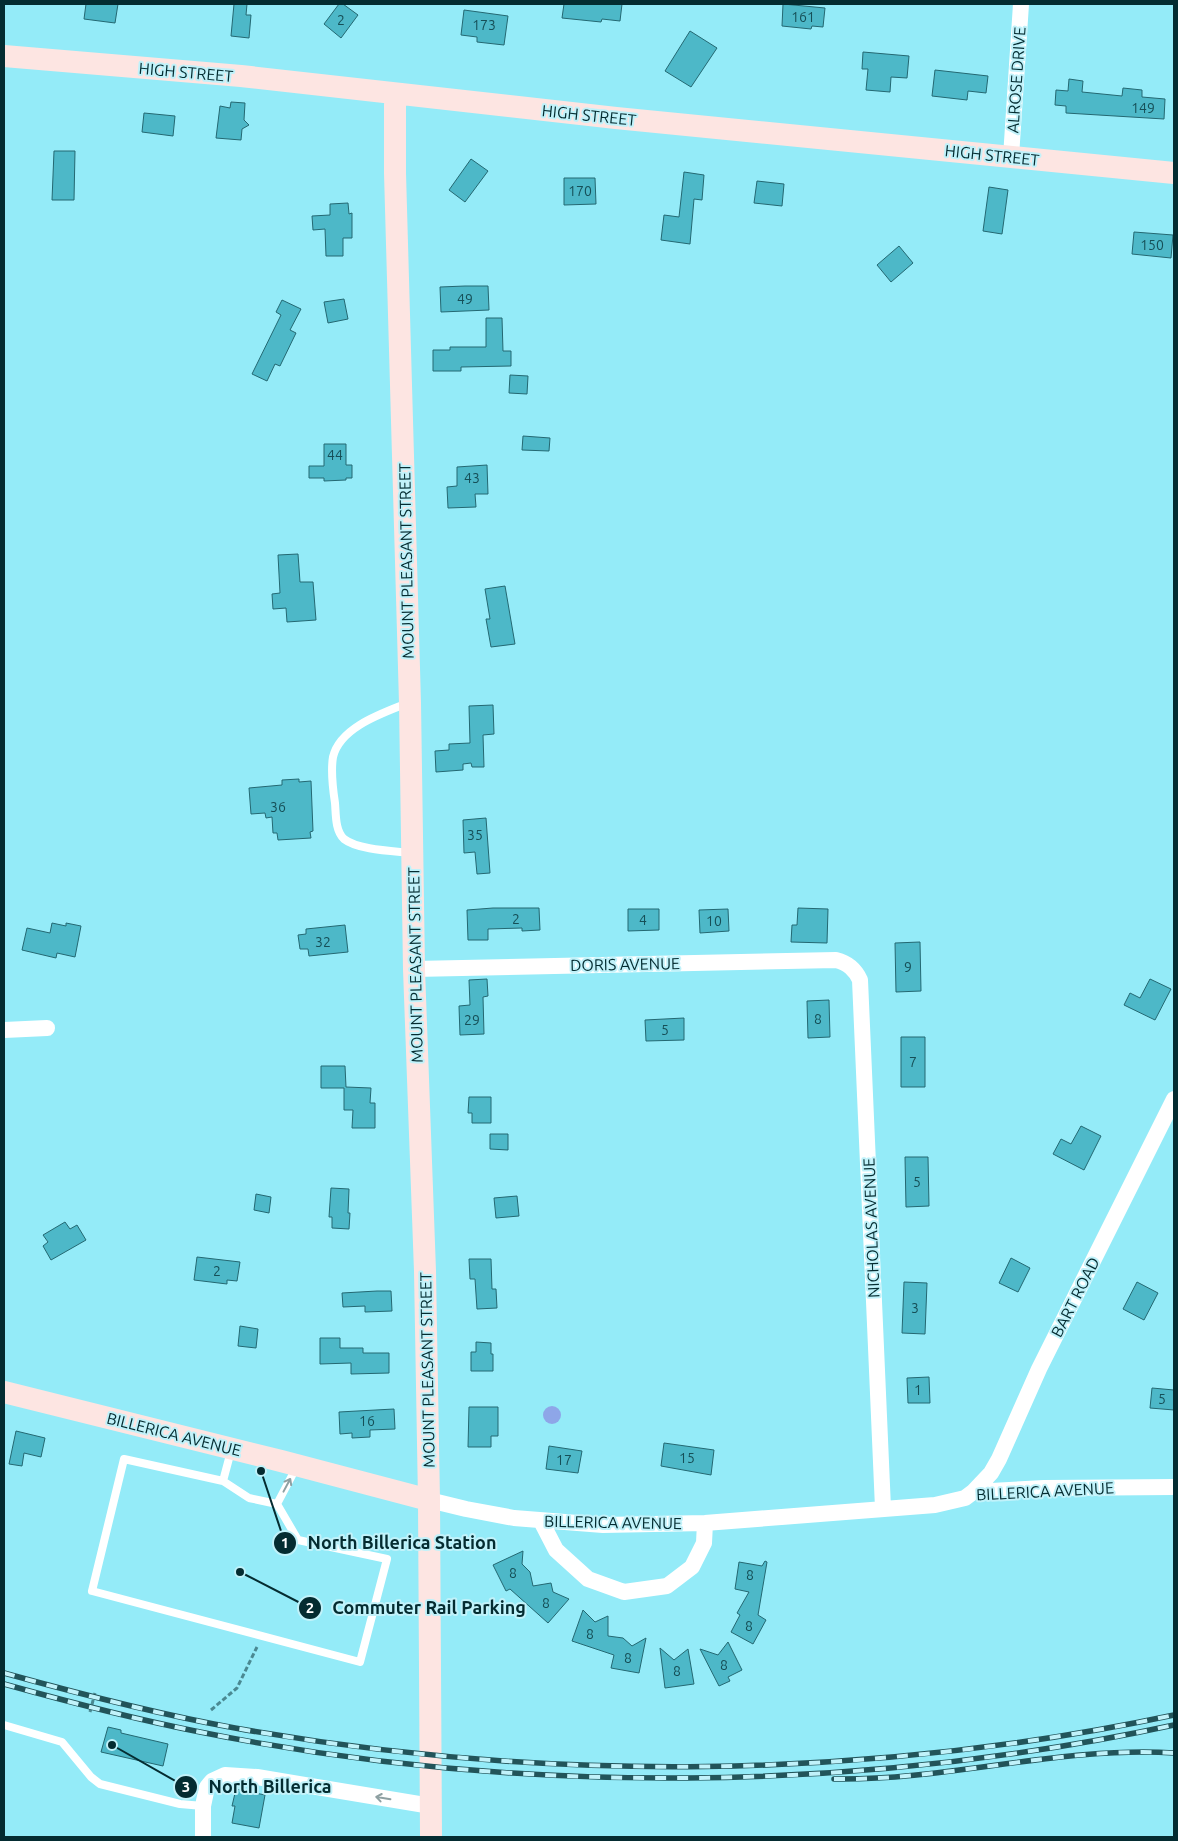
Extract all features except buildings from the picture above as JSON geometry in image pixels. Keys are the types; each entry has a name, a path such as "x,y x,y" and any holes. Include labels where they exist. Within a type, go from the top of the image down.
{"main road":[{"name":"HIGH STREET","path":"4,56 241,76 626,119 1174,173"},
{"name":"MOUNT PLEASANT STREET","path":"395,94 395,173 410,703 414,969 425,1271 429,1500 431,1837"},
{"name":"BILLERICA AVENUE","path":"4,1392 298,1465 429,1500"}],"street":[{"name":"ALROSE DRIVE","path":"1011,157 1022,4"},
{"name":"DORIS AVENUE","path":"414,969 836,960"},
{"name":"NICHOLAS AVENUE","path":"836,960 850,966 860,980 883,1508"},
{"path":"4,1030 47,1028"},
{"name":"BART ROAD","path":"973,1492 991,1473 999,1459 1039,1369 1174,1099"},
{"name":"BILLERICA AVENUE","path":"429,1500 490,1514 541,1521 603,1525 705,1523 935,1505 964,1498 973,1492 1044,1488 1174,1487"},
{"path":"541,1521 556,1550 588,1579 624,1592 667,1586 692,1567 704,1543 705,1523"},
{"path":"203,1837 203,1806 207,1787 212,1781 225,1775 256,1777 431,1806"}],"lane":[{"path":"410,703 375,716 356,727 338,746 333,757 337,827 342,837 351,843 363,846 413,854"},
{"path":"223,1481 231,1449"},
{"path":"124,1459 223,1481 249,1498 277,1504 298,1540 386,1559 360,1662 92,1591 124,1459"},
{"path":"277,1504 298,1465"},
{"path":"4,1725 62,1742 91,1777 100,1784 180,1804 203,1806"}],"path":[{"path":"211,1710 237,1688 263,1637"},
{"path":"90,1712 95,1693"}],"water":[{"path":"548,1406 556,1406 561,1411 559,1422 548,1424 543,1419 543,1411"}],"railway":[{"path":"4,1673 119,1703 235,1728 351,1746 469,1758 587,1765 705,1766 823,1762 941,1752 1058,1736 1174,1715"},
{"path":"4,1684 175,1727 320,1753 442,1767 564,1776 687,1778 810,1774 933,1764 1054,1747 1174,1725"},
{"path":"834,1779 919,1775 1089,1754 1131,1752 1174,1753"}],"place":[{"name":"North Billerica Station","path":"261,1471"},
{"name":"Commuter Rail Parking","path":"240,1572"},
{"name":"North Billerica","path":"112,1745"}]}
